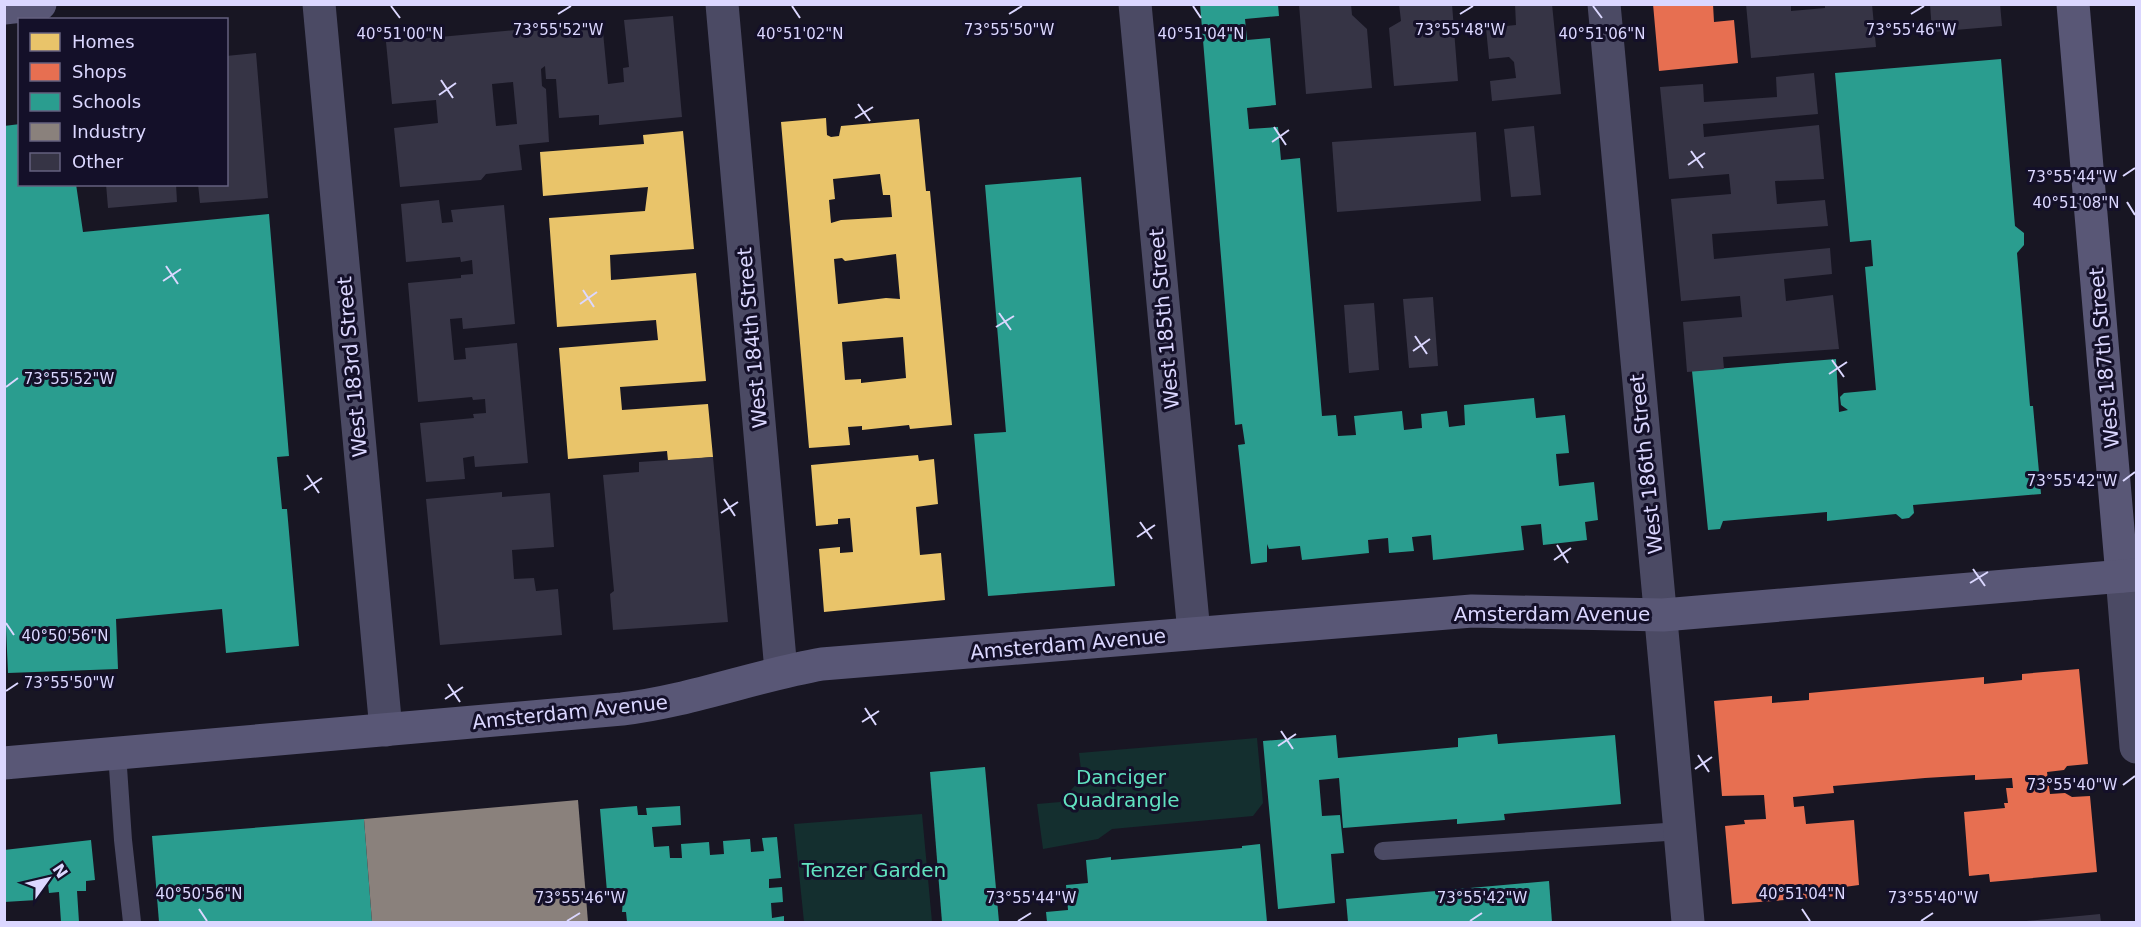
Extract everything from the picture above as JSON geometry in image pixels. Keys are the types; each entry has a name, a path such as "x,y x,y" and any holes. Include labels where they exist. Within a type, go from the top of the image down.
{"main road":[{"path":"4,8 40,4"},
{"name":"West 187th Street","path":"2073,4 2129,576"},
{"name":"Amsterdam Avenue","path":"4,763 651,706 781,671 822,664 1472,611 1663,615 2129,576"}],"street":[{"name":"West 183rd Street","path":"319,4 386,730"},
{"name":"West 184th Street","path":"722,4 781,671"},
{"name":"West 185th Street","path":"1135,4 1194,633"},
{"name":"West 186th Street","path":"1604,4 1636,380 1663,615 1688,922"},
{"name":"West 187th Street","path":"2129,576 2136,747"}],"lane":[{"path":"117,753 132,922"},
{"path":"1383,851 1681,831"}],"green space":[{"name":"Danciger Quadrangle","path":"1257,738 1263,803 1253,816 1112,829 1098,839 1043,849 1037,804 1060,802 1082,778 1079,753"},
{"name":"Tenzer Garden","path":"922,814 932,922 804,922 794,824"}],"building: Homes":[{"path":"826,118 827,135 831,137 839,136 841,126 919,119 926,191 930,191 952,425 910,429 909,425 862,430 862,426 848,427 850,445 809,448 781,122","holes":["880,174 883,195 890,195 892,217 841,220 831,223 829,200 835,199 833,179","896,254 900,299 886,298 838,304 834,259 842,258 845,261","903,337 906,378 861,383 861,379 845,380 842,342"]},
{"path":"683,131 694,249 610,255 611,280 696,273 706,381 620,387 622,410 708,404 713,457 668,461 667,451 568,459 559,348 658,340 656,320 557,327 549,218 645,211 648,187 543,196 540,152 644,144 643,135"},
{"path":"918,455 919,461 934,459 938,504 916,507 920,555 941,553 945,600 824,612 819,549 840,547 840,553 853,552 850,518 838,519 838,524 816,526 811,465"}],"building: Shops":[{"path":"1653,4 1713,4 1714,22 1734,20 1738,63 1659,71"},
{"path":"2079,669 2088,764 2067,766 2064,770 2047,772 2050,794 2065,793 2072,797 2090,796 2097,872 1990,882 1989,874 1969,876 1964,812 2005,808 2004,803 2008,803 2006,788 2013,788 2012,778 1975,780 1975,775 1833,786 1834,793 1793,797 1794,807 1804,806 1806,824 1854,820 1859,885 1837,888 1838,896 1732,904 1725,826 1745,824 1744,820 1766,819 1764,795 1722,796 1714,701 1772,696 1772,703 1809,700 1809,693 1984,677 1984,684 2022,680 2022,674"}],"building: Schools":[{"path":"1200,4 1278,4 1279,16 1245,19 1247,40 1270,38 1276,105 1247,108 1249,129 1278,127 1281,160 1300,158 1322,416 1336,415 1338,436 1356,435 1354,416 1402,411 1404,430 1422,428 1421,414 1447,411 1449,427 1465,425 1464,405 1534,398 1536,418 1565,415 1569,453 1556,454 1559,486 1594,482 1598,520 1585,522 1587,540 1543,545 1541,524 1521,526 1524,550 1433,560 1431,535 1412,537 1414,551 1389,553 1388,538 1368,540 1369,553 1302,560 1300,546 1269,549 1267,544 1267,562 1251,564 1238,445 1245,444 1242,424 1235,425"},
{"path":"2001,59 2015,226 2024,233 2024,245 2017,253 2030,406 2033,406 2041,494 1913,505 1914,513 1909,518 1902,519 1896,514 1827,521 1827,512 1723,521 1720,529 1708,530 1692,371 1836,359 1839,412 1848,410 1841,405 1840,397 1844,393 1876,390 1865,267 1873,266 1871,240 1850,242 1835,73"},
{"path":"18,124 18,186 76,186 83,232 269,214 289,456 277,457 282,509 287,509 299,646 226,653 222,609 116,619 118,669 8,673 4,582 4,126"},
{"path":"1081,177 1115,586 988,596 974,434 1006,432 985,185"},
{"path":"1497,734 1498,744 1615,735 1621,804 1504,814 1505,820 1457,824 1457,819 1343,828 1339,778 1319,780 1322,816 1340,815 1344,853 1331,854 1335,903 1278,909 1263,741 1336,735 1338,758 1458,747 1458,738"},
{"path":"985,767 999,922 942,922 930,772"},
{"path":"637,806 638,815 647,815 646,808 680,806 681,825 652,827 654,847 669,846 670,858 682,858 681,844 709,842 710,855 724,854 723,841 750,839 751,852 764,851 762,838 777,837 781,878 769,879 769,888 782,887 783,902 771,903 772,918 784,916 784,922 627,922 626,912 622,912 624,890 607,892 600,809"},
{"path":"364,819 372,922 159,922 152,836"},
{"path":"91,840 95,880 86,881 86,891 77,891 79,922 61,922 59,892 49,893 48,884 36,884 37,900 4,902 4,850"},
{"path":"1260,844 1267,922 1047,922 1046,912 1068,910 1066,885 1088,883 1086,860 1111,857 1111,860 1242,848 1242,846"},
{"path":"1549,881 1552,922 1348,922 1346,899"}],"building: Industry":[{"path":"578,800 588,922 372,922 364,819"}],"building: Other":[{"path":"1299,4 1351,4 1352,15 1367,29 1372,88 1306,94"},
{"path":"1399,4 1452,4 1458,81 1394,86 1389,28 1401,21"},
{"path":"1515,4 1552,4 1561,94 1492,101 1490,81 1516,78 1514,62 1509,57 1489,59 1486,28 1516,25"},
{"path":"1746,4 1791,4 1791,11 1825,8 1825,4 1872,4 1876,47 1751,58"},
{"path":"1930,4 2000,4 2002,26 1932,32"},
{"path":"673,16 682,117 599,125 599,115 559,118 556,79 546,79 545,66 541,69 542,86 546,89 549,142 519,145 522,170 486,174 481,180 400,187 394,128 438,123 436,100 392,104 386,42 602,22 608,84 624,82 623,68 629,67 624,20","holes":["513,82 517,124 496,126 492,84"]},
{"path":"256,53 268,198 200,203 198,186 228,186 228,56"},
{"path":"1814,73 1818,114 1703,124 1704,137 1819,125 1824,179 1775,181 1777,204 1825,200 1828,226 1712,234 1714,259 1830,248 1832,274 1784,279 1786,301 1833,295 1839,349 1723,357 1724,369 1687,372 1683,322 1742,317 1740,296 1681,301 1671,199 1731,194 1729,174 1669,179 1660,87 1703,84 1704,102 1777,97 1776,77"},
{"path":"1534,126 1541,195 1511,197 1504,129"},
{"path":"1476,132 1481,201 1337,212 1332,142"},
{"path":"106,186 176,186 177,202 108,208"},
{"path":"439,200 442,223 453,222 451,210 504,205 515,324 463,329 462,318 450,319 454,360 466,359 465,348 517,343 528,463 475,467 474,456 463,458 465,479 426,482 420,423 474,418 473,414 486,413 485,399 473,400 472,397 418,402 408,283 461,278 461,275 473,274 472,260 461,262 460,257 406,262 401,204"},
{"path":"1433,297 1438,366 1409,368 1403,299"},
{"path":"1374,303 1379,370 1349,373 1344,305"},
{"path":"713,457 728,622 613,630 610,594 614,591 603,475 639,472 639,462"},
{"path":"502,492 502,497 550,493 554,547 512,550 514,579 534,578 536,591 558,589 562,635 440,645 426,499"},
{"path":"2100,914 2101,922 2026,922 2026,921"}]}
